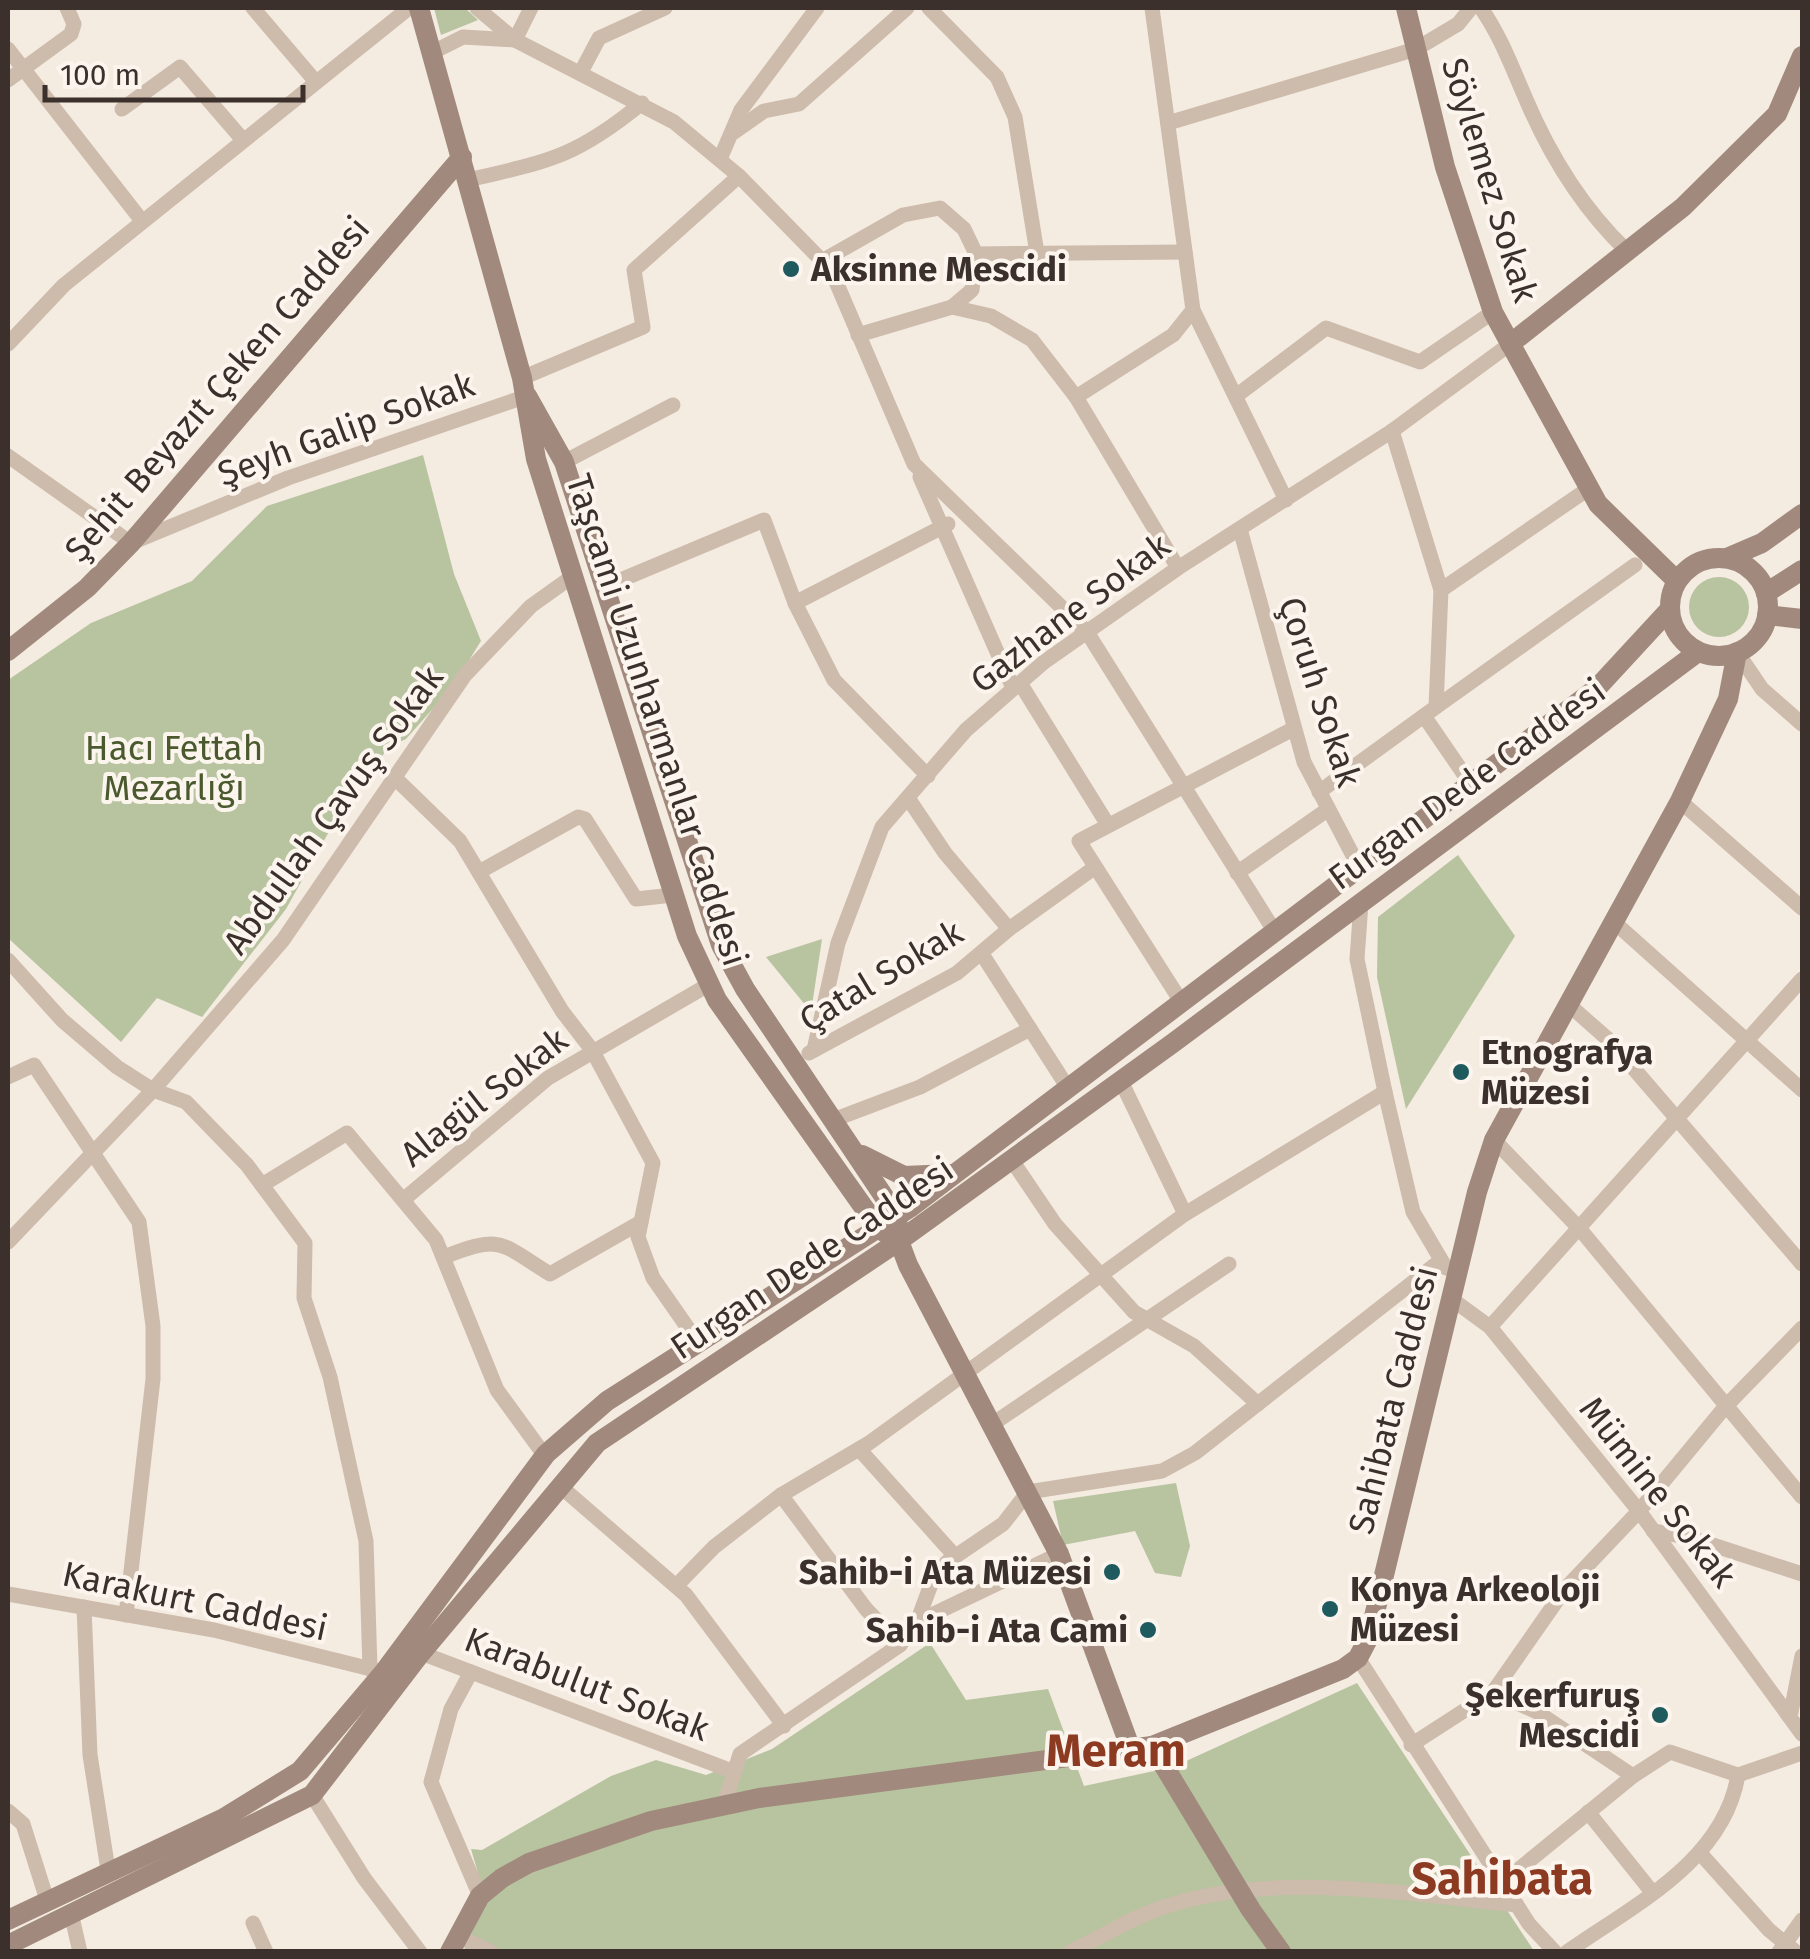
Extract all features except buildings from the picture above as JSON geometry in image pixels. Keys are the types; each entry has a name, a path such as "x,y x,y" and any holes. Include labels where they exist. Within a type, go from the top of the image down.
{"main road":[{"name":"Taşcami Uzunharmanlar Caddesi","path":"419,8 525,388 536,459 673,895 708,985 879,1228 899,1241"},
{"name":"Söylemez Sokak","path":"1406,8 1444,167 1493,312 1598,504 1678,581"},
{"path":"1510,344 1683,207 1777,114 1802,56"},
{"name":"Şehit Beyazıt Çeken Caddesi","path":"8,651 86,588 132,542 462,157"},
{"name":"Taşcami Uzunharmanlar Caddesi","path":"525,388 564,462 710,918 745,989 898,1216 899,1241 1058,1554 1130,1748"},
{"path":"1726,558 1751,570 1766,593 1767,616 1757,638 1737,652 1710,656 1698,652 1679,636 1670,609 1678,581 1699,562 1726,558 1762,543 1802,514"},
{"path":"1766,593 1802,570"},
{"name":"Furgan Dede Caddesi","path":"8,1920 224,1818 300,1771 545,1456 607,1401 898,1216 958,1172 1596,688 1670,609"},
{"path":"1767,616 1802,619"},
{"name":"Furgan Dede Caddesi","path":"8,1945 312,1795 421,1653 598,1443 899,1241 1698,652"},
{"name":"Sahibata Caddesi","path":"1358,1658 1369,1637 1494,1140 1680,801 1728,699 1737,652"},
{"path":"850,1146 876,1166 904,1176 930,1178 958,1172"},
{"path":"454,1944 480,1896 529,1864 651,1820 724,1805 1152,1746 1358,1658"},
{"path":"1152,1746 1281,1952"}],"street":[{"path":"8,80 71,34 74,24 67,8"},
{"path":"253,8 316,82"},
{"path":"8,344 64,285 409,8"},
{"path":"478,8 515,40 674,122 739,176 822,260 838,281 914,464 1016,686 1108,824"},
{"path":"515,40 531,8"},
{"path":"581,72 600,38 665,8"},
{"path":"720,159 741,110 818,8"},
{"path":"734,132 764,111 799,104 907,8"},
{"path":"929,8 997,77 1015,116 1036,253"},
{"path":"1152,8 1193,310 1286,500"},
{"path":"1168,123 1416,50 1458,24 1471,8"},
{"path":"1481,8 1504,42 1526,101 1590,216 1627,251"},
{"path":"433,52 463,37 515,40"},
{"path":"8,49 142,222"},
{"path":"122,110 180,67 244,140"},
{"path":"468,180 567,156 599,138 642,104"},
{"name":"Şeyh Galip Sokak","path":"132,542 525,388 643,327 634,270 739,176"},
{"path":"822,260 903,215 940,208 964,229 976,254 972,290 952,308 858,336"},
{"path":"976,254 1185,252"},
{"path":"952,308 991,316 1032,340 1076,396 1178,568"},
{"path":"1076,396 1173,335 1193,310"},
{"path":"1236,396 1326,328 1420,362 1493,312"},
{"name":"Gazhane Sokak","path":"814,1050 846,921 882,827 966,730 1087,632 1178,568 1392,431 1510,344"},
{"path":"564,462 673,405"},
{"path":"1392,431 1441,590 1430,712 1470,783"},
{"path":"8,456 132,542"},
{"path":"914,464 1087,632 1275,932"},
{"path":"1441,590 1585,480"},
{"path":"795,603 965,515"},
{"path":"604,587 764,520 817,652 846,696 928,776"},
{"name":"Çoruh Sokak","path":"1240,529 1293,728 1326,810 1359,867"},
{"path":"1319,792 1635,565"},
{"name":"Abdullah Çavuş Sokak","path":"8,1242 153,1090 283,940 466,675 530,606 572,576"},
{"path":"1737,652 1762,689 1802,724"},
{"path":"1182,1003 1079,841 1293,728"},
{"path":"394,777 460,841 562,1011 592,1050 653,1163 638,1237 654,1278 699,1344"},
{"path":"908,798 945,853 1009,928"},
{"path":"1680,801 1802,908"},
{"path":"1237,874 1326,810"},
{"path":"479,872 578,817 585,820 636,899 673,895"},
{"name":"Çatal Sokak","path":"794,1062 931,988 1094,868"},
{"name":"Mümine Sokak","path":"1362,903 1358,959 1385,1092 1414,1212 1455,1291 1490,1326 1639,1511 1802,1734"},
{"path":"1614,922 1802,1090"},
{"path":"982,954 1068,1088"},
{"path":"8,960 62,1020 117,1066 153,1090 186,1102 262,1186 305,1244 304,1298 344,1433 366,1542 377,1670"},
{"path":"1490,1326 1802,979"},
{"name":"Alagül Sokak","path":"404,1200 548,1078 708,985"},
{"path":"1568,1004 1610,1041 1802,1264"},
{"path":"832,1120 920,1087 1030,1030"},
{"path":"8,1077 34,1065 140,1222 153,1326 153,1379 126,1614"},
{"path":"1120,1079 1185,1214"},
{"path":"676,1586 714,1547 781,1496 859,1449 1185,1214 1385,1092"},
{"path":"262,1186 348,1133 444,1256 497,1390 545,1456"},
{"path":"1494,1140 1579,1228 1802,1497"},
{"path":"1011,1159 1054,1224 1098,1276 1144,1318 1194,1346 1258,1404"},
{"path":"444,1256 484,1241 500,1243 550,1274 641,1222"},
{"path":"724,1805 740,1754 900,1645 917,1622 933,1579 954,1556 1003,1524 1028,1492 1162,1471 1195,1453 1440,1261"},
{"path":"994,1422 1229,1264"},
{"path":"1411,1745 1493,1692 1566,1589 1639,1511 1725,1406 1802,1328"},
{"path":"859,1449 954,1556"},
{"path":"560,1486 676,1586 784,1726"},
{"path":"781,1496 866,1610 900,1645"},
{"path":"1653,1531 1802,1574"},
{"path":"917,1622 1058,1554"},
{"path":"8,1585 8,1594"},
{"name":"Karakurt Caddesi","path":"8,1594 214,1630 377,1670"},
{"path":"84,1607 90,1755 108,1870"},
{"name":"Karabulut Sokak","path":"421,1653 732,1771"},
{"path":"1790,1717 1802,1656"},
{"path":"1358,1658 1502,1883 1555,1952"},
{"path":"470,1672 451,1708 431,1782 480,1896"},
{"path":"1493,1692 1537,1712 1633,1776"},
{"path":"1502,1883 1633,1776 1670,1752 1738,1775 1802,1753"},
{"path":"1567,1952 1700,1853 1722,1828 1734,1800 1738,1775"},
{"path":"312,1795 364,1878 420,1952"},
{"path":"8,1811 23,1824 46,1900"},
{"path":"1588,1812 1652,1892"},
{"path":"1700,1853 1787,1949 1802,1920"},
{"path":"1070,1952 1167,1906 1240,1892 1362,1889 1517,1905"},
{"path":"71,1913 80,1952"},
{"path":"252,1923 266,1952"},
{"path":"454,1944 491,1952"}],"green space":[{"path":"434,8 465,8 478,20 441,35"},
{"name":"Hacı Fettah Mezarlığı","path":"423,455 454,574 481,641 453,686 406,739 389,747 341,810 286,909 202,1017 157,998 121,1042 8,938 8,680 91,623 192,581 267,506"},
{"path":"1719,577 1741,585 1749,607 1741,629 1719,637 1697,629 1689,607 1697,585"},
{"path":"1458,855 1515,936 1406,1109 1377,977 1378,917"},
{"path":"822,939 811,1012 766,957"},
{"path":"1176,1483 1190,1546 1181,1577 1155,1573 1135,1531 1063,1545 1053,1501"},
{"path":"930,1643 966,1700 1048,1689 1084,1786 1173,1767 1357,1683 1534,1951 463,1952 486,1901 471,1849 482,1850 611,1776 656,1760 706,1775 772,1749"}],"place":[{"name":"Aksinne Mescidi","path":"791,269"},
{"name":"Etnografya Müzesi","path":"1461,1072"},
{"name":"Sahib-i Ata Müzesi","path":"1112,1572"},
{"name":"Konya Arkeoloji Müzesi","path":"1330,1609"},
{"name":"Sahib-i Ata Cami","path":"1148,1630"},
{"name":"Şekerfuruş Mescidi","path":"1660,1715"}],"district":[{"name":"Meram","path":"1116,1750"},
{"name":"Sahibata","path":"1502,1878"}]}
